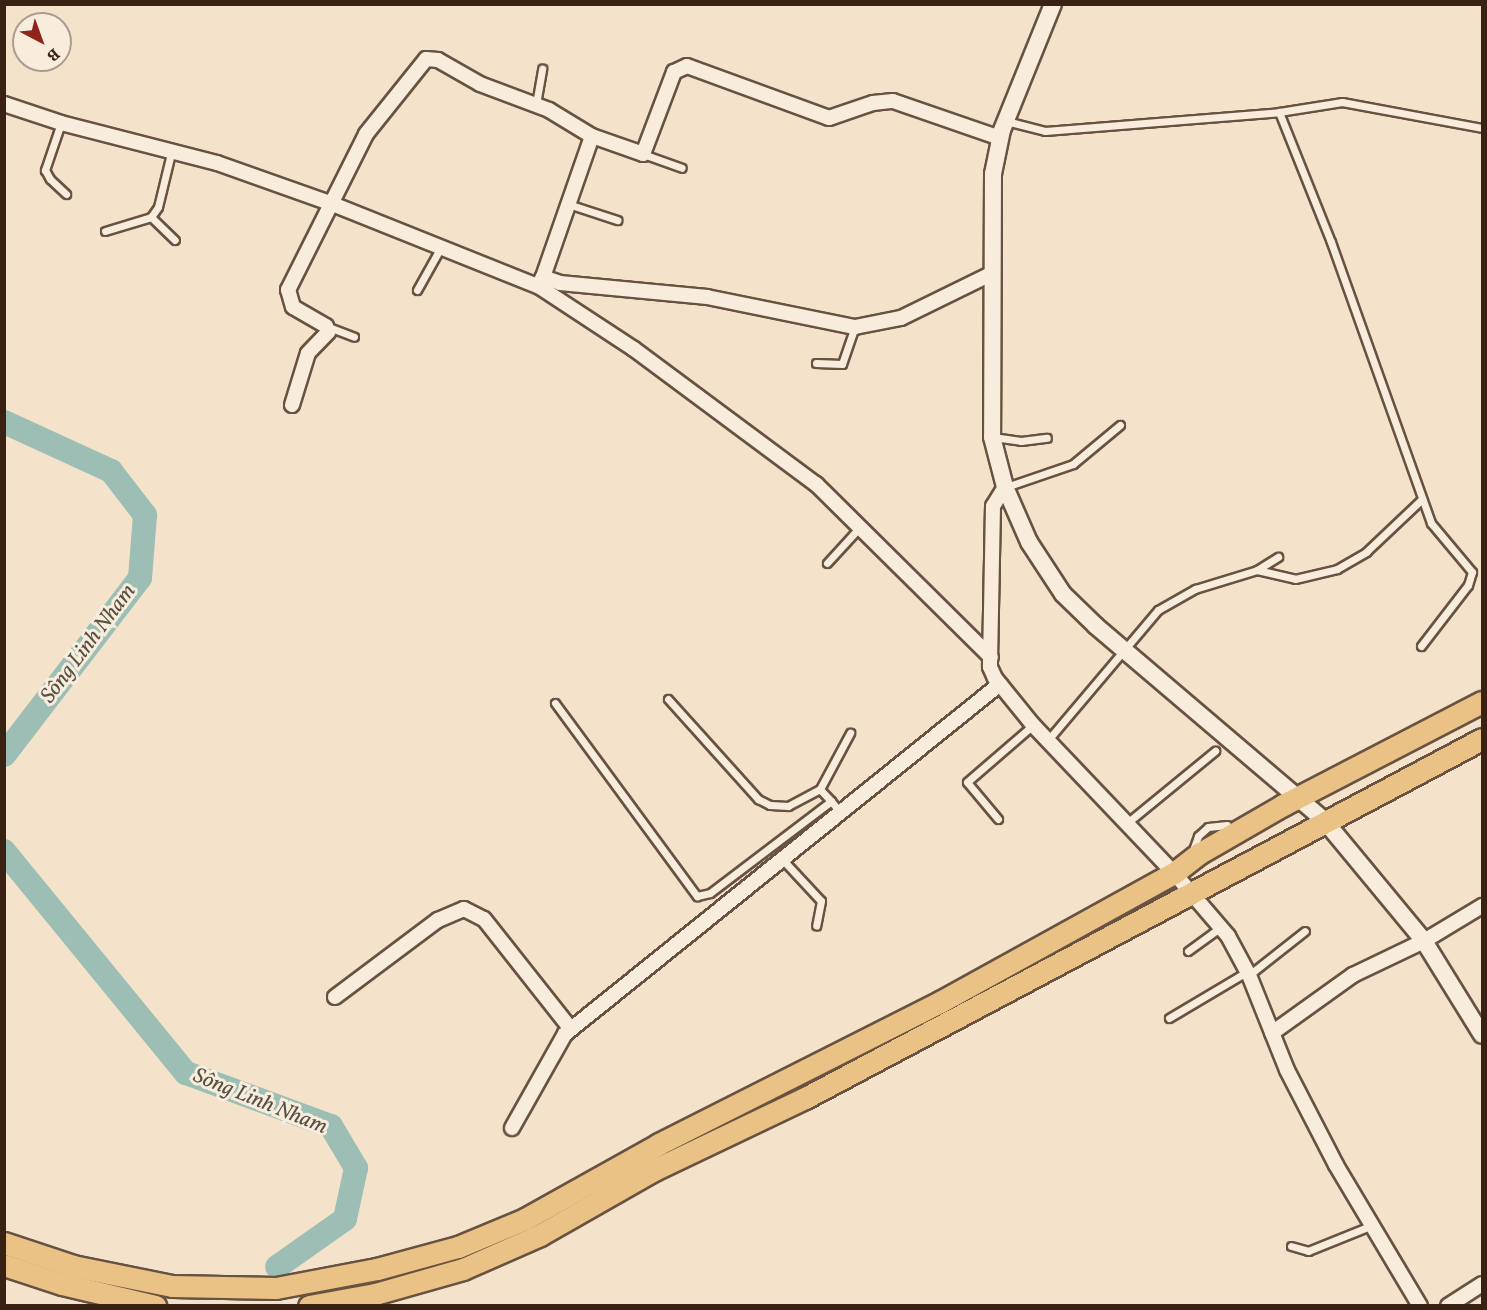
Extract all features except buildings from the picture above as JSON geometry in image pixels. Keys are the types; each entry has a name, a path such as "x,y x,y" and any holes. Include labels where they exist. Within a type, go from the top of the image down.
{"highway":[{"path":"4,1243 73,1266 172,1286 276,1288 377,1269 458,1247 525,1219 659,1144 940,1002 1174,873 1200,853 1298,797 1482,702"},
{"path":"309,1305 375,1294 463,1269 540,1234 654,1170 805,1098 1324,820 1482,739"},
{"path":"4,1266 62,1284 155,1305"}],"street":[{"path":"1053,4 1000,138 991,199 992,437 1005,487 1029,542 1063,594 1324,820 1424,941 1482,1035"},
{"path":"292,405 306,357 326,338 326,326 293,307 288,290 330,203 373,124 426,59 438,60 480,84 536,104 592,136 643,154 675,72 687,66 829,118 873,103 893,101 1000,138"},
{"path":"4,104 61,123 172,149 330,203 441,247 540,282 778,454 860,527 991,657"},
{"path":"540,282 592,136"},
{"path":"540,282 707,297 855,327 901,318 991,274"},
{"path":"1005,487 993,506 990,667 1000,684 1047,741 1174,873 1221,927 1248,973 1272,1033 1335,1165 1420,1305"},
{"path":"512,1128 559,1042 571,1029 782,859 835,807 1000,684"},
{"path":"1272,1033 1353,975 1424,941 1482,906"},
{"path":"335,997 438,920 464,909 484,919 571,1029"},
{"path":"1448,1305 1482,1284"}],"lane":[{"path":"536,104 542,69"},
{"path":"1006,121 1045,130 1279,112 1342,102 1482,128"},
{"path":"1279,112 1331,242 1431,524 1468,565 1472,578 1421,646"},
{"path":"61,123 45,170 50,179 66,194"},
{"path":"105,231 151,217 158,207 172,149"},
{"path":"643,154 682,168"},
{"path":"568,204 617,220"},
{"path":"151,217 175,240"},
{"path":"417,290 441,247"},
{"path":"326,326 354,337"},
{"path":"816,363 842,364 855,327"},
{"path":"1005,487 1073,464 1120,425"},
{"path":"992,437 1021,441 1047,438"},
{"path":"1257,570 1295,579 1350,563 1422,499"},
{"path":"827,563 860,527"},
{"path":"1047,741 1144,624 1173,600 1257,570 1278,557"},
{"path":"668,699 758,799 770,805 788,806 820,789 850,733"},
{"path":"555,703 697,896 710,893 835,807 820,789"},
{"path":"998,819 967,782 1033,725"},
{"path":"1127,823 1215,751"},
{"path":"1174,873 1189,858 1198,836 1208,827 1227,825"},
{"path":"782,859 821,901 816,926"},
{"path":"1188,951 1221,927"},
{"path":"1168,1018 1248,973 1305,931"},
{"path":"1291,1246 1308,1251 1371,1226"}],"waterway":[{"name":"Sông Linh Nham","path":"4,422 111,471 145,515 140,578 4,755"},
{"name":"Sông Linh Nham","path":"4,851 186,1073 331,1126 356,1168 345,1219 277,1267"}]}
